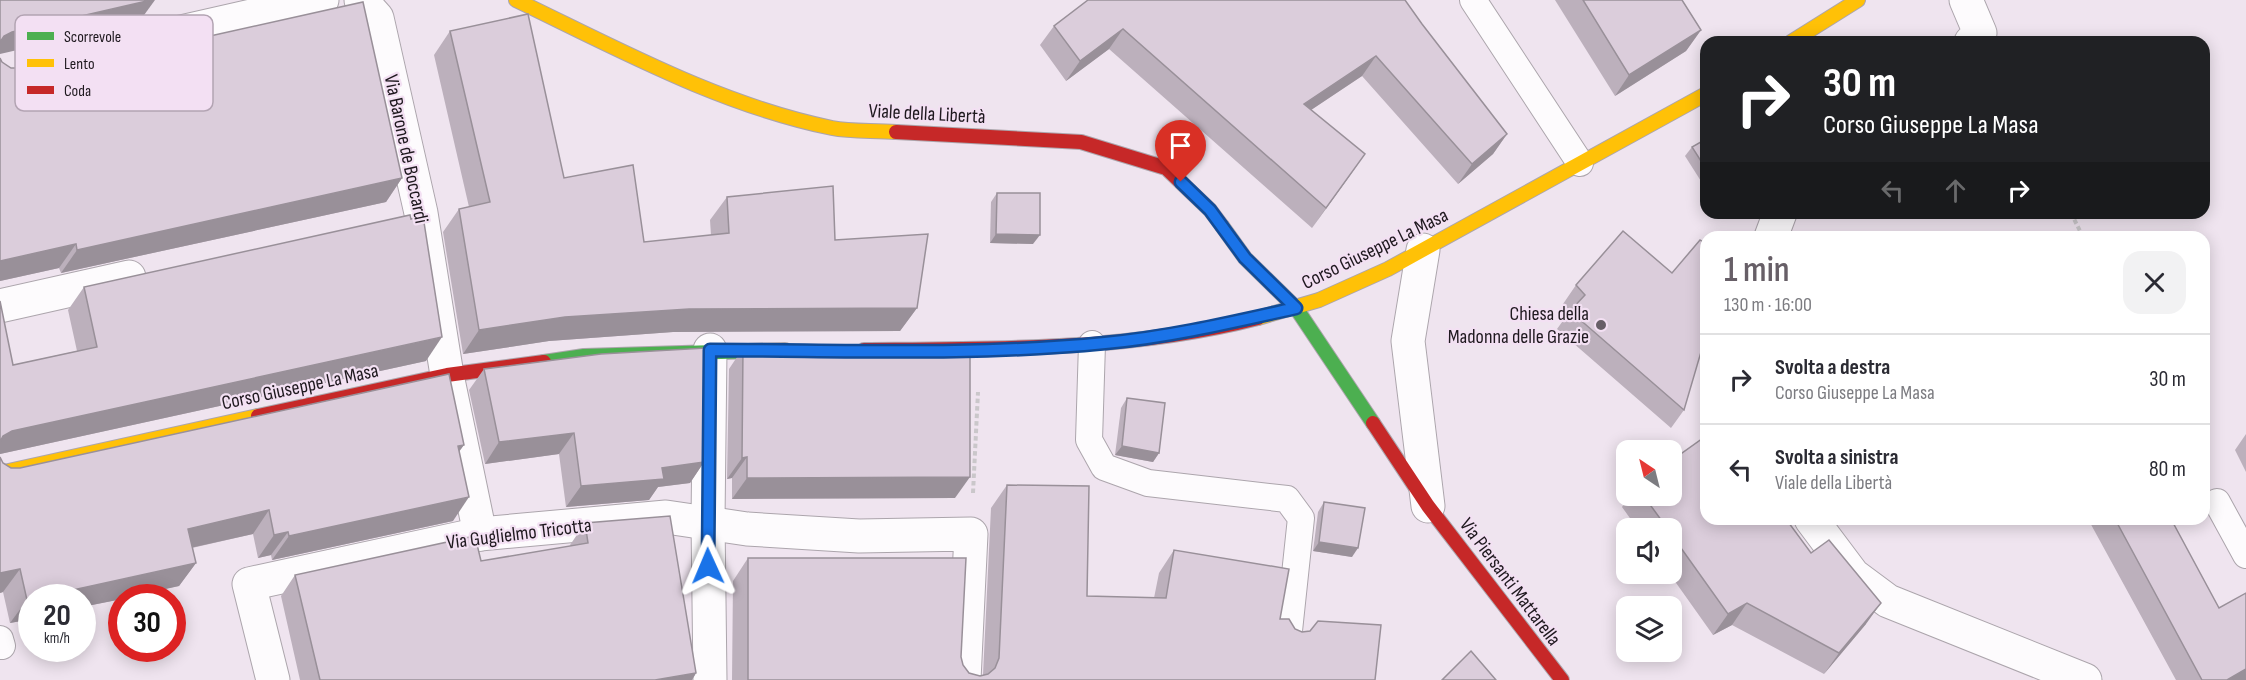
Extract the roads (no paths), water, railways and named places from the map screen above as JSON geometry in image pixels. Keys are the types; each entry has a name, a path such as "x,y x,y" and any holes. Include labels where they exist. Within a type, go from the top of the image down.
{"street":[{"path":"213,25 322,0"},
{"name":"Via Barone de Boccardi","path":"361,0 377,18 409,216 447,375 480,534"},
{"name":"Viale della Libertà","path":"516,0 688,82 772,112 834,128 1081,142 1166,168 1210,210 1245,258 1296,308 1428,506"},
{"path":"1801,36 1858,0"},
{"path":"1965,0 1980,33 1977,36"},
{"name":"Corso Giuseppe La Masa","path":"851,350 980,350 1092,344 1190,332 1296,308 1347,288 1423,250 1700,97"},
{"path":"1423,250 1408,341 1428,506"},
{"path":"0,306 164,270"},
{"path":"710,350 708,521 710,680"},
{"name":"Corso Giuseppe La Masa","path":"0,473 447,375 584,356 710,350 804,350"},
{"name":"Via Piersanti Mattarella","path":"1428,506 1562,680"},
{"name":"Via Guglielmo Tricotta","path":"273,680 249,584 480,534 666,517 708,521 747,529 859,536 971,534 964,680"},
{"path":"1816,525 1853,574 1888,601 2085,680"}],"lane":[{"path":"1473,0 1580,163"},
{"path":"1092,344 1089,440 1104,467 1148,483 1287,500 1301,518 1288,640"},
{"path":"2217,502 2246,555"}],"place":[{"name":"Chiesa della Madonna delle Grazie","path":"1601,325"}]}
